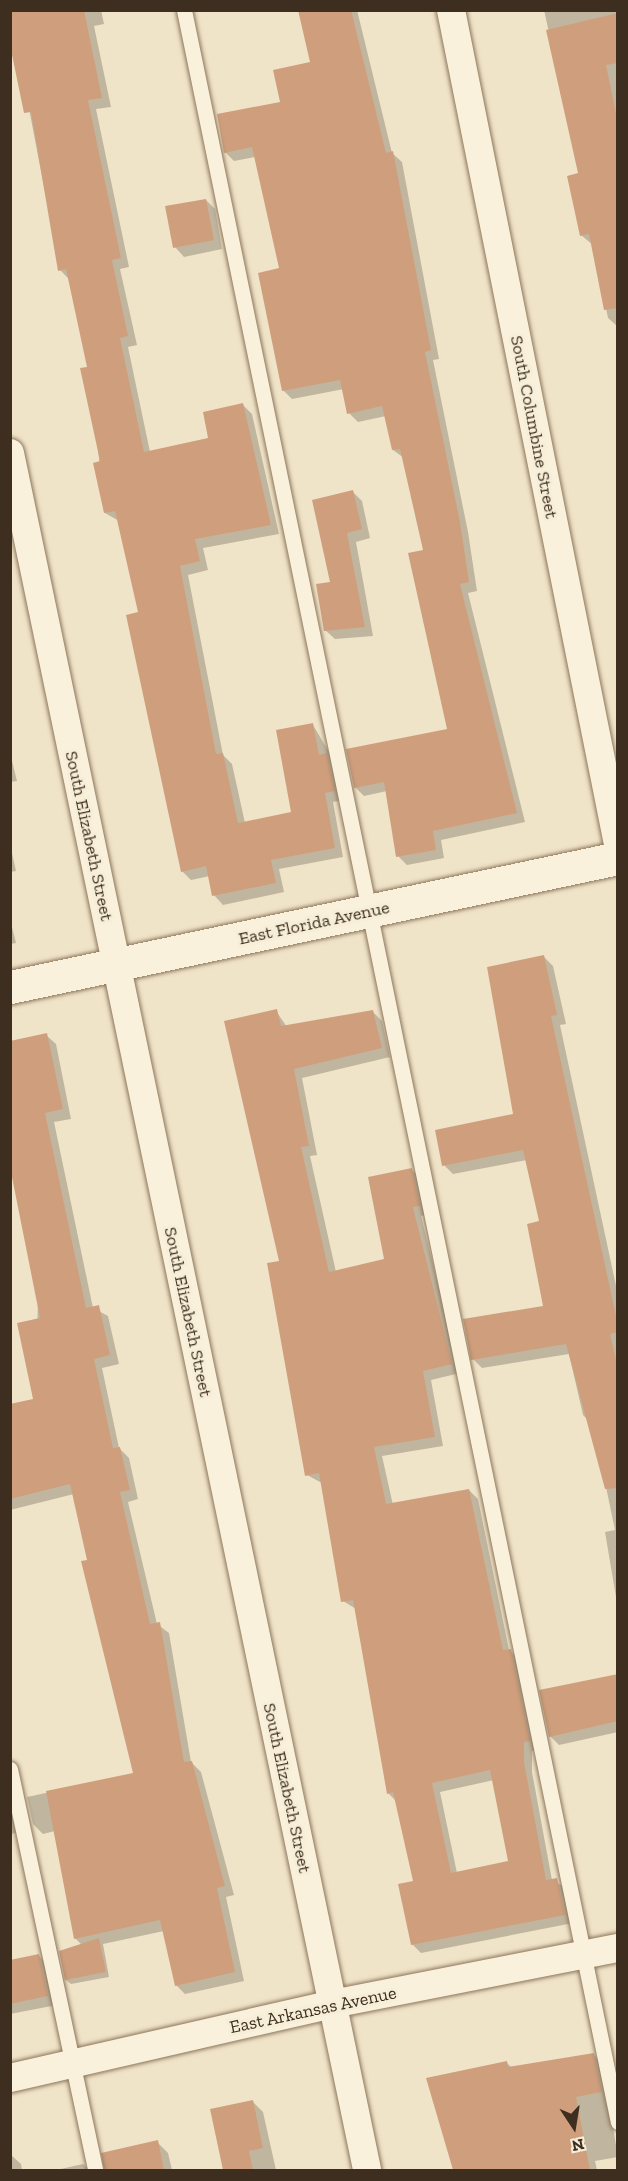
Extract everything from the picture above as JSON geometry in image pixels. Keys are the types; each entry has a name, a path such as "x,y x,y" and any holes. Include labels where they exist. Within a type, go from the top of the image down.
{"street":[{"name":"South Columbine Street","path":"451,10 618,844"},
{"name":"South Elizabeth Street","path":"10,453 367,2170"},
{"name":"East Florida Avenue","path":"10,987 618,858"},
{"name":"East Arkansas Avenue","path":"10,2078 332,2004 618,1948"}],"lane":[{"path":"184,10 366,912 618,2122"},
{"path":"10,1769 95,2170"}],"building":[{"path":"10,10 84,10 102,98 88,100 121,258 112,260 128,336 120,338 144,452 208,438 203,412 243,403 271,525 195,539 200,561 180,566 216,754 223,753 238,823 291,812 276,730 313,723 319,755 327,753 335,791 325,793 335,848 271,860 276,883 212,896 206,866 181,872 126,615 138,612 115,511 104,513 93,463 100,461 80,368 87,367 66,269 58,271 31,112 24,113 10,45"},
{"path":"298,10 351,10 386,153 393,151 431,350 425,352 460,522 469,582 460,584 517,813 433,831 436,850 396,857 384,782 354,788 346,749 447,729 408,553 423,550 400,449 392,450 382,406 347,414 340,380 282,391 258,273 279,268 252,147 224,153 217,114 280,102 273,70 310,62"},
{"path":"618,13 618,63 606,65 618,123 618,308 604,310 589,234 580,236 567,176 578,173 546,30"},
{"path":"206,199 214,240 173,248 165,206"},
{"path":"353,490 362,529 347,533 365,627 324,631 316,584 330,582 312,500"},
{"path":"544,955 557,1015 551,1016 618,1325 618,1332 610,1334 618,1369 618,1488 605,1489 566,1344 471,1360 463,1319 543,1306 527,1224 539,1221 523,1150 442,1166 435,1130 513,1114 487,967"},
{"path":"277,1009 281,1026 373,1010 382,1048 294,1069 309,1146 301,1147 329,1272 384,1259 368,1177 412,1168 420,1206 413,1207 452,1364 423,1371 435,1437 374,1447 386,1504 469,1489 503,1650 511,1649 530,1741 524,1742 524,1762 546,1880 557,1878 565,1915 411,1945 398,1884 413,1881 393,1792 387,1794 353,1600 341,1602 319,1473 305,1476 267,1263 279,1261 224,1021","holes":["490,1770 508,1861 451,1873 432,1783"]},
{"path":"47,1033 63,1109 45,1113 86,1308 99,1305 110,1355 94,1359 113,1448 120,1447 130,1490 120,1492 150,1624 160,1622 184,1762 192,1761 225,1886 217,1888 235,1972 175,1986 160,1920 74,1939 46,1791 133,1773 81,1561 87,1560 70,1484 10,1499 10,1404 33,1399 17,1323 40,1318 10,1167 10,1041"},
{"path":"618,1674 618,1721 549,1737 539,1690"},
{"path":"99,1938 106,1972 65,1980 59,1951"},
{"path":"39,1954 48,1996 10,2004 10,1960"},
{"path":"594,2053 602,2092 576,2097 590,2170 453,2170 426,2078 507,2061 508,2067"},
{"path":"253,2100 263,2148 249,2151 253,2170 223,2170 210,2109"},
{"path":"158,2140 164,2170 104,2170 101,2153"}]}
